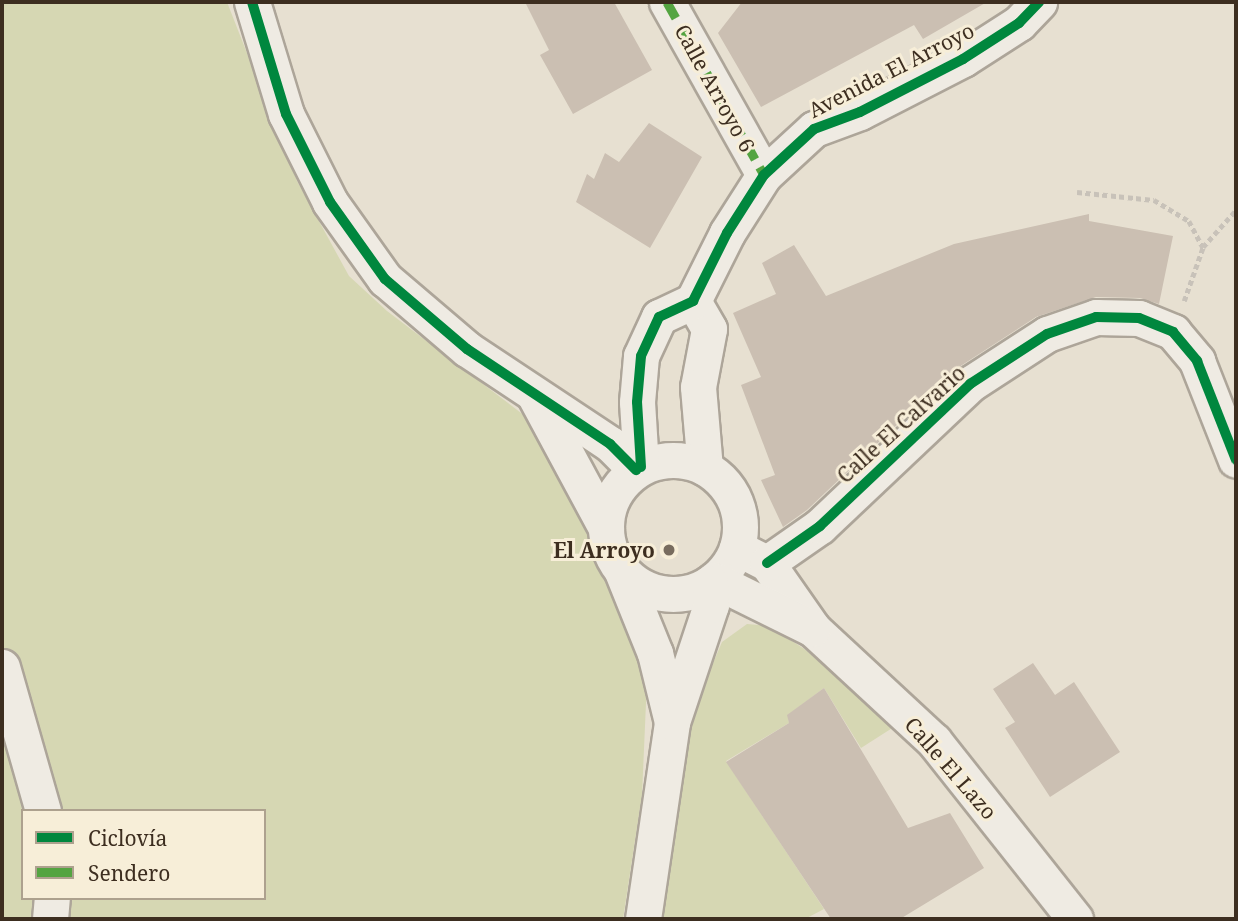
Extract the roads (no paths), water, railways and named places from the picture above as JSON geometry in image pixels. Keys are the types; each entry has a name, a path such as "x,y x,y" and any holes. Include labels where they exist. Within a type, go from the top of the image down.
{"street":[{"path":"252,2 286,114 330,202 377,268 467,349 610,444 638,469"},
{"name":"Calle Arroyo 6","path":"667,2 764,175"},
{"name":"Avenida El Arroyo","path":"693,301 727,233 764,175 814,129 860,112 963,59 1019,23 1038,2"},
{"path":"638,469 637,402 641,356 659,317 693,301 709,329 698,387 705,468"},
{"name":"Calle El Calvario","path":"752,555 820,526 970,384 1046,334 1096,317 1139,318 1173,332 1197,361 1236,460"},
{"path":"535,395 606,528 610,550 621,569 655,653 672,722"},
{"path":"606,528 609,506 619,486 638,469 683,460 705,468 723,482 735,502 740,525 752,555 692,591 653,591 621,569"},
{"name":"Calle El Lazo","path":"752,555 813,628 934,741 1075,919"},
{"path":"643,919 672,722 711,605 712,581"},
{"name":"Calle El Lazo","path":"712,581 813,628"},
{"path":"2,667 42,809"},
{"path":"50,919 52,900"}],"place":[{"name":"El Arroyo","path":"669,550"}]}
